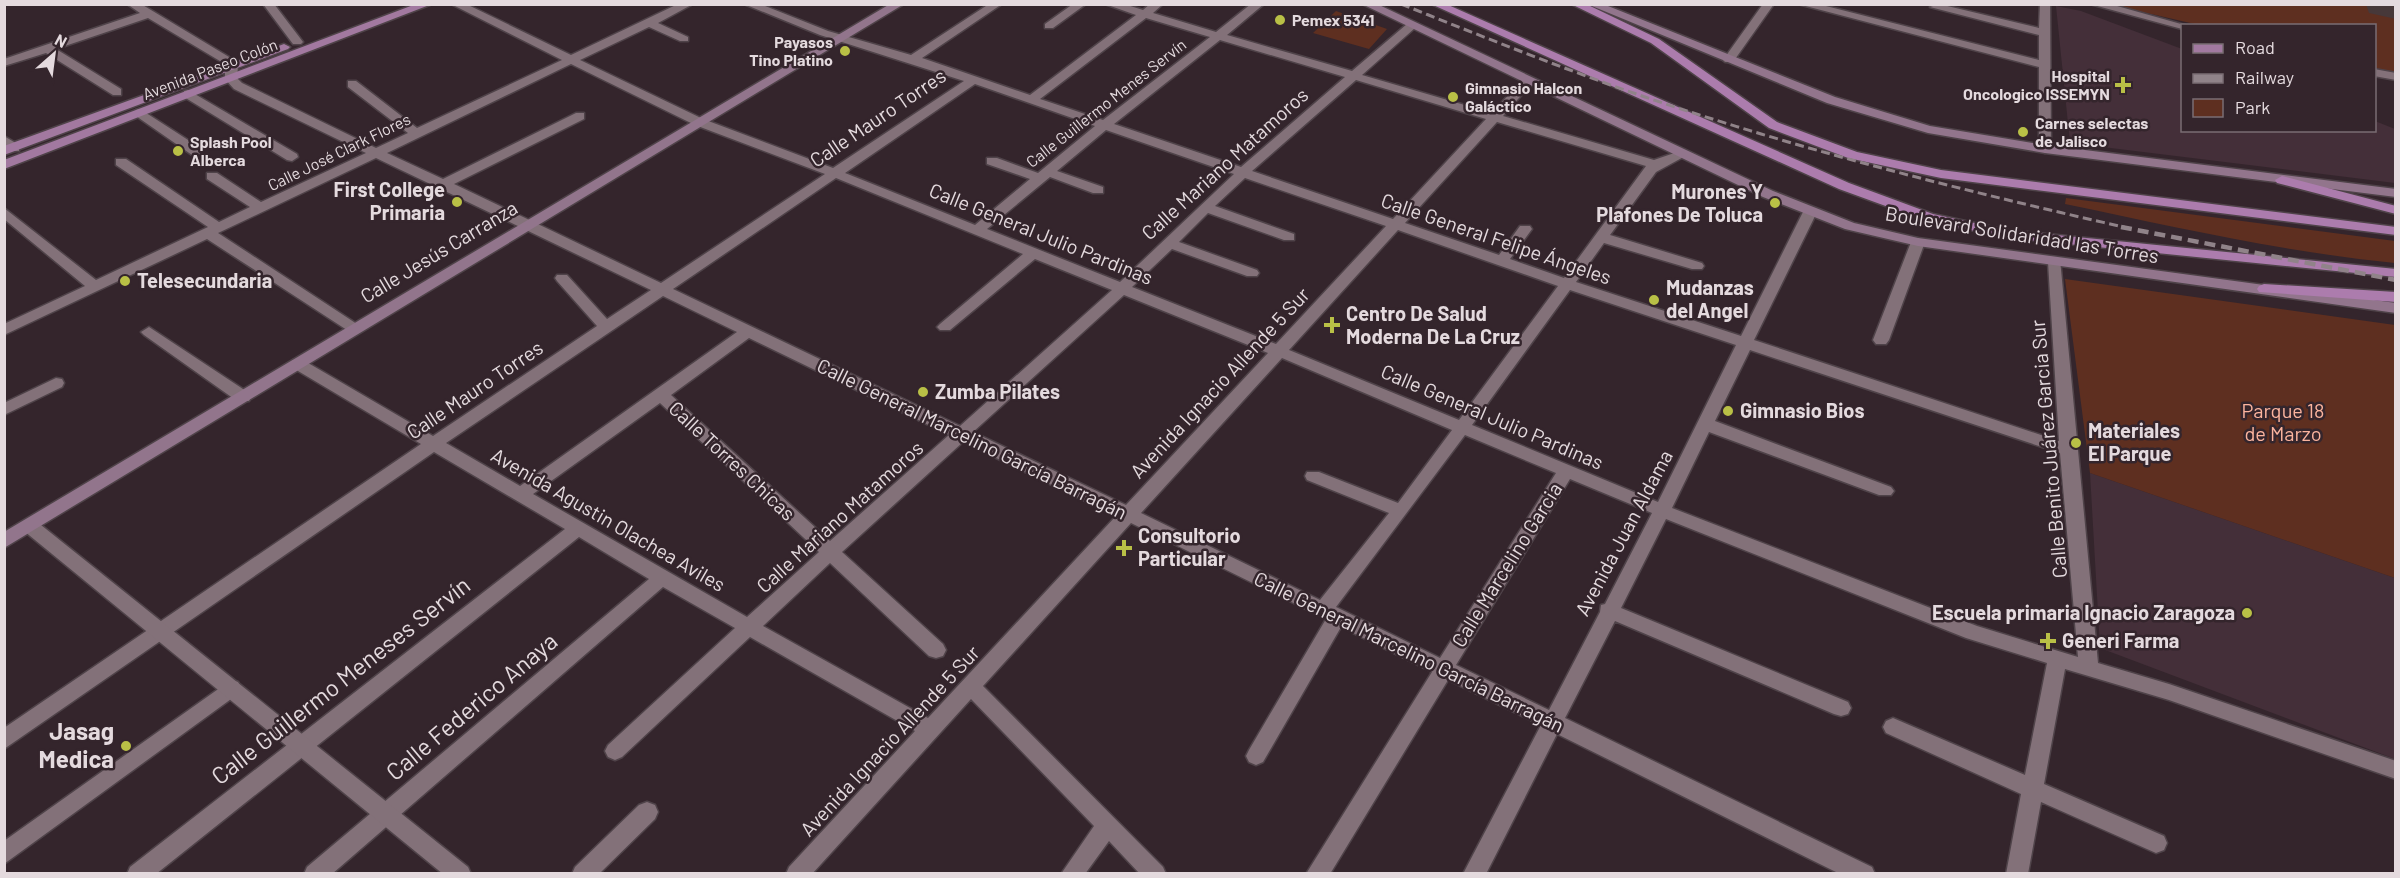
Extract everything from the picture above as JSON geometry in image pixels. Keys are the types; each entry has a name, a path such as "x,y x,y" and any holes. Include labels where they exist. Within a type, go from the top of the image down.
{"highway":[{"name":"Boulevard Solidaridad las Torres","path":"1436,4 1827,179 1929,217 2007,234 2396,273"},
{"path":"1576,4 1655,41 1773,125 1853,155 1941,174 2396,231"},
{"path":"2282,180 2396,210"},
{"path":"2264,289 2396,297"}],"main road":[{"name":"Avenida Paseo Colón","path":"4,165 188,94 297,42 397,4"},
{"name":"Avenida Paseo Colón","path":"8,146 390,19 427,4"},
{"name":"Calle Jesús Carranza","path":"4,541 899,4"},
{"name":"Boulevard Solidaridad las Torres","path":"1367,4 1683,154 1810,212 1850,226 1918,242 2396,308"},
{"path":"1592,4 1873,115 1957,135 2045,149 2396,193"},
{"path":"378,12 390,19"}],"street":[{"name":"Calle General Marcelino García Barragán","path":"132,4 224,58 238,86 1128,514 1864,873"},
{"path":"268,4 297,42"},
{"name":"Calle General Julio Pardinas","path":"456,4 699,122 834,173 1278,351 1662,511 1927,617 2169,692 2396,770"},
{"name":"Calle José Clark Flores","path":"4,330 688,4"},
{"name":"Calle General Felipe Ángeles","path":"749,4 1566,284 2068,450"},
{"path":"913,59 997,4"},
{"path":"1050,26 1081,4"},
{"path":"1110,4 1656,165"},
{"path":"1031,100 1158,4"},
{"name":"Calle Guillermo Menes Servín","path":"976,231 1103,126 1259,4"},
{"path":"1729,60 1768,4"},
{"path":"1803,4 2045,65"},
{"path":"2045,4 2045,149"},
{"path":"2095,4 2181,26"},
{"path":"1936,7 2045,33"},
{"path":"4,63 148,14"},
{"path":"649,23 684,39"},
{"name":"Calle Mariano Matamoros","path":"615,752 830,552 1122,289 1242,173 1411,26"},
{"path":"46,48 117,92"},
{"path":"2376,72 2396,77"},
{"name":"Calle Mauro Torres","path":"4,740 433,444 973,80"},
{"name":"Avenida Ignacio Allende 5 Sur","path":"796,873 1528,81"},
{"path":"352,84 416,133"},
{"path":"188,94 292,157"},
{"path":"140,113 197,152"},
{"path":"444,184 580,116"},
{"path":"1256,756 1330,614 1461,426 1656,165 1683,154"},
{"path":"992,161 1098,190"},
{"path":"121,162 213,230 355,329"},
{"path":"212,177 260,208"},
{"path":"1207,208 1289,237"},
{"path":"4,212 95,287"},
{"name":"Avenida Juan Aldama","path":"1474,873 1608,610 1662,511 1810,212"},
{"path":"1502,261 1526,229"},
{"path":"1601,237 1697,267"},
{"path":"1881,340 1918,242"},
{"path":"1169,243 1252,273"},
{"path":"945,327 1033,253"},
{"name":"Calle Benito Juárez Garcia Sur","path":"2055,262 2068,450 2089,668"},
{"path":"562,278 606,327"},
{"path":"520,495 749,331"},
{"path":"149,332 243,397"},
{"name":"Avenida Agustin Olachea Aviles","path":"298,364 577,529 929,729"},
{"path":"4,410 56,383"},
{"name":"Calle Torres Chicas","path":"660,394 936,650"},
{"path":"1706,424 1885,491"},
{"name":"Calle Marcelino Garcia","path":"1317,873 1566,471"},
{"path":"1313,476 1401,511"},
{"path":"30,526 460,873"},
{"name":"Calle Guillermo Meneses Servín","path":"138,873 577,529"},
{"name":"Calle Federico Anaya","path":"315,873 662,578"},
{"path":"1608,610 1841,708"},
{"path":"2017,873 2057,659"},
{"path":"970,685 1155,873"},
{"path":"4,854 231,688"},
{"path":"1893,727 2156,843"},
{"path":"583,873 648,812"},
{"path":"1072,873 1107,826"}],"shaded area":[{"name":"Hospital Oncologico ISSEMYN","path":"2056,6 2081,11 2181,49 2181,132 2376,132 2376,121 2395,129 2395,183 2070,143"},
{"name":"Escuela primaria Ignacio Zaragoza","path":"2090,473 2395,578 2395,759 2100,648"}],"green space":[{"path":"2112,5 2395,5 2395,73 2376,68 2376,24 2195,24"},
{"path":"1336,11 1387,29 1369,49 1313,33"},
{"path":"2066,198 2395,241 2395,263 2271,246 2188,230 2065,204"},
{"name":"Parque 18 de Marzo","path":"2065,279 2395,325 2395,578 2090,473"}],"railway":[{"path":"1401,4 1521,52 1702,116 1822,152 2128,228"},
{"path":"2121,227 2396,280"}],"place":[{"name":"Pemex 5341","path":"1280,20"},
{"name":"Payasos Tino Platino","path":"845,51"},
{"name":"Hospital Oncologico ISSEMYN","path":"2123,85"},
{"name":"Gimnasio Halcon Galáctico","path":"1453,97"},
{"name":"Carnes selectas de Jalisco","path":"2023,132"},
{"name":"Splash Pool Alberca","path":"178,151"},
{"name":"First College Primaria","path":"457,202"},
{"name":"Murones Y Plafones De Toluca","path":"1775,203"},
{"name":"Telesecundaria","path":"125,281"},
{"name":"Mudanzas del Angel","path":"1654,300"},
{"name":"Centro De Salud Moderna De La Cruz","path":"1332,325"},
{"name":"Zumba Pilates","path":"923,392"},
{"name":"Gimnasio Bios","path":"1728,411"},
{"name":"Materiales El Parque","path":"2076,443"},
{"name":"Consultorio Particular","path":"1124,548"},
{"name":"Escuela primaria Ignacio Zaragoza","path":"2247,613"},
{"name":"Generi Farma","path":"2048,641"},
{"name":"Jasag Medica","path":"126,746"}]}
